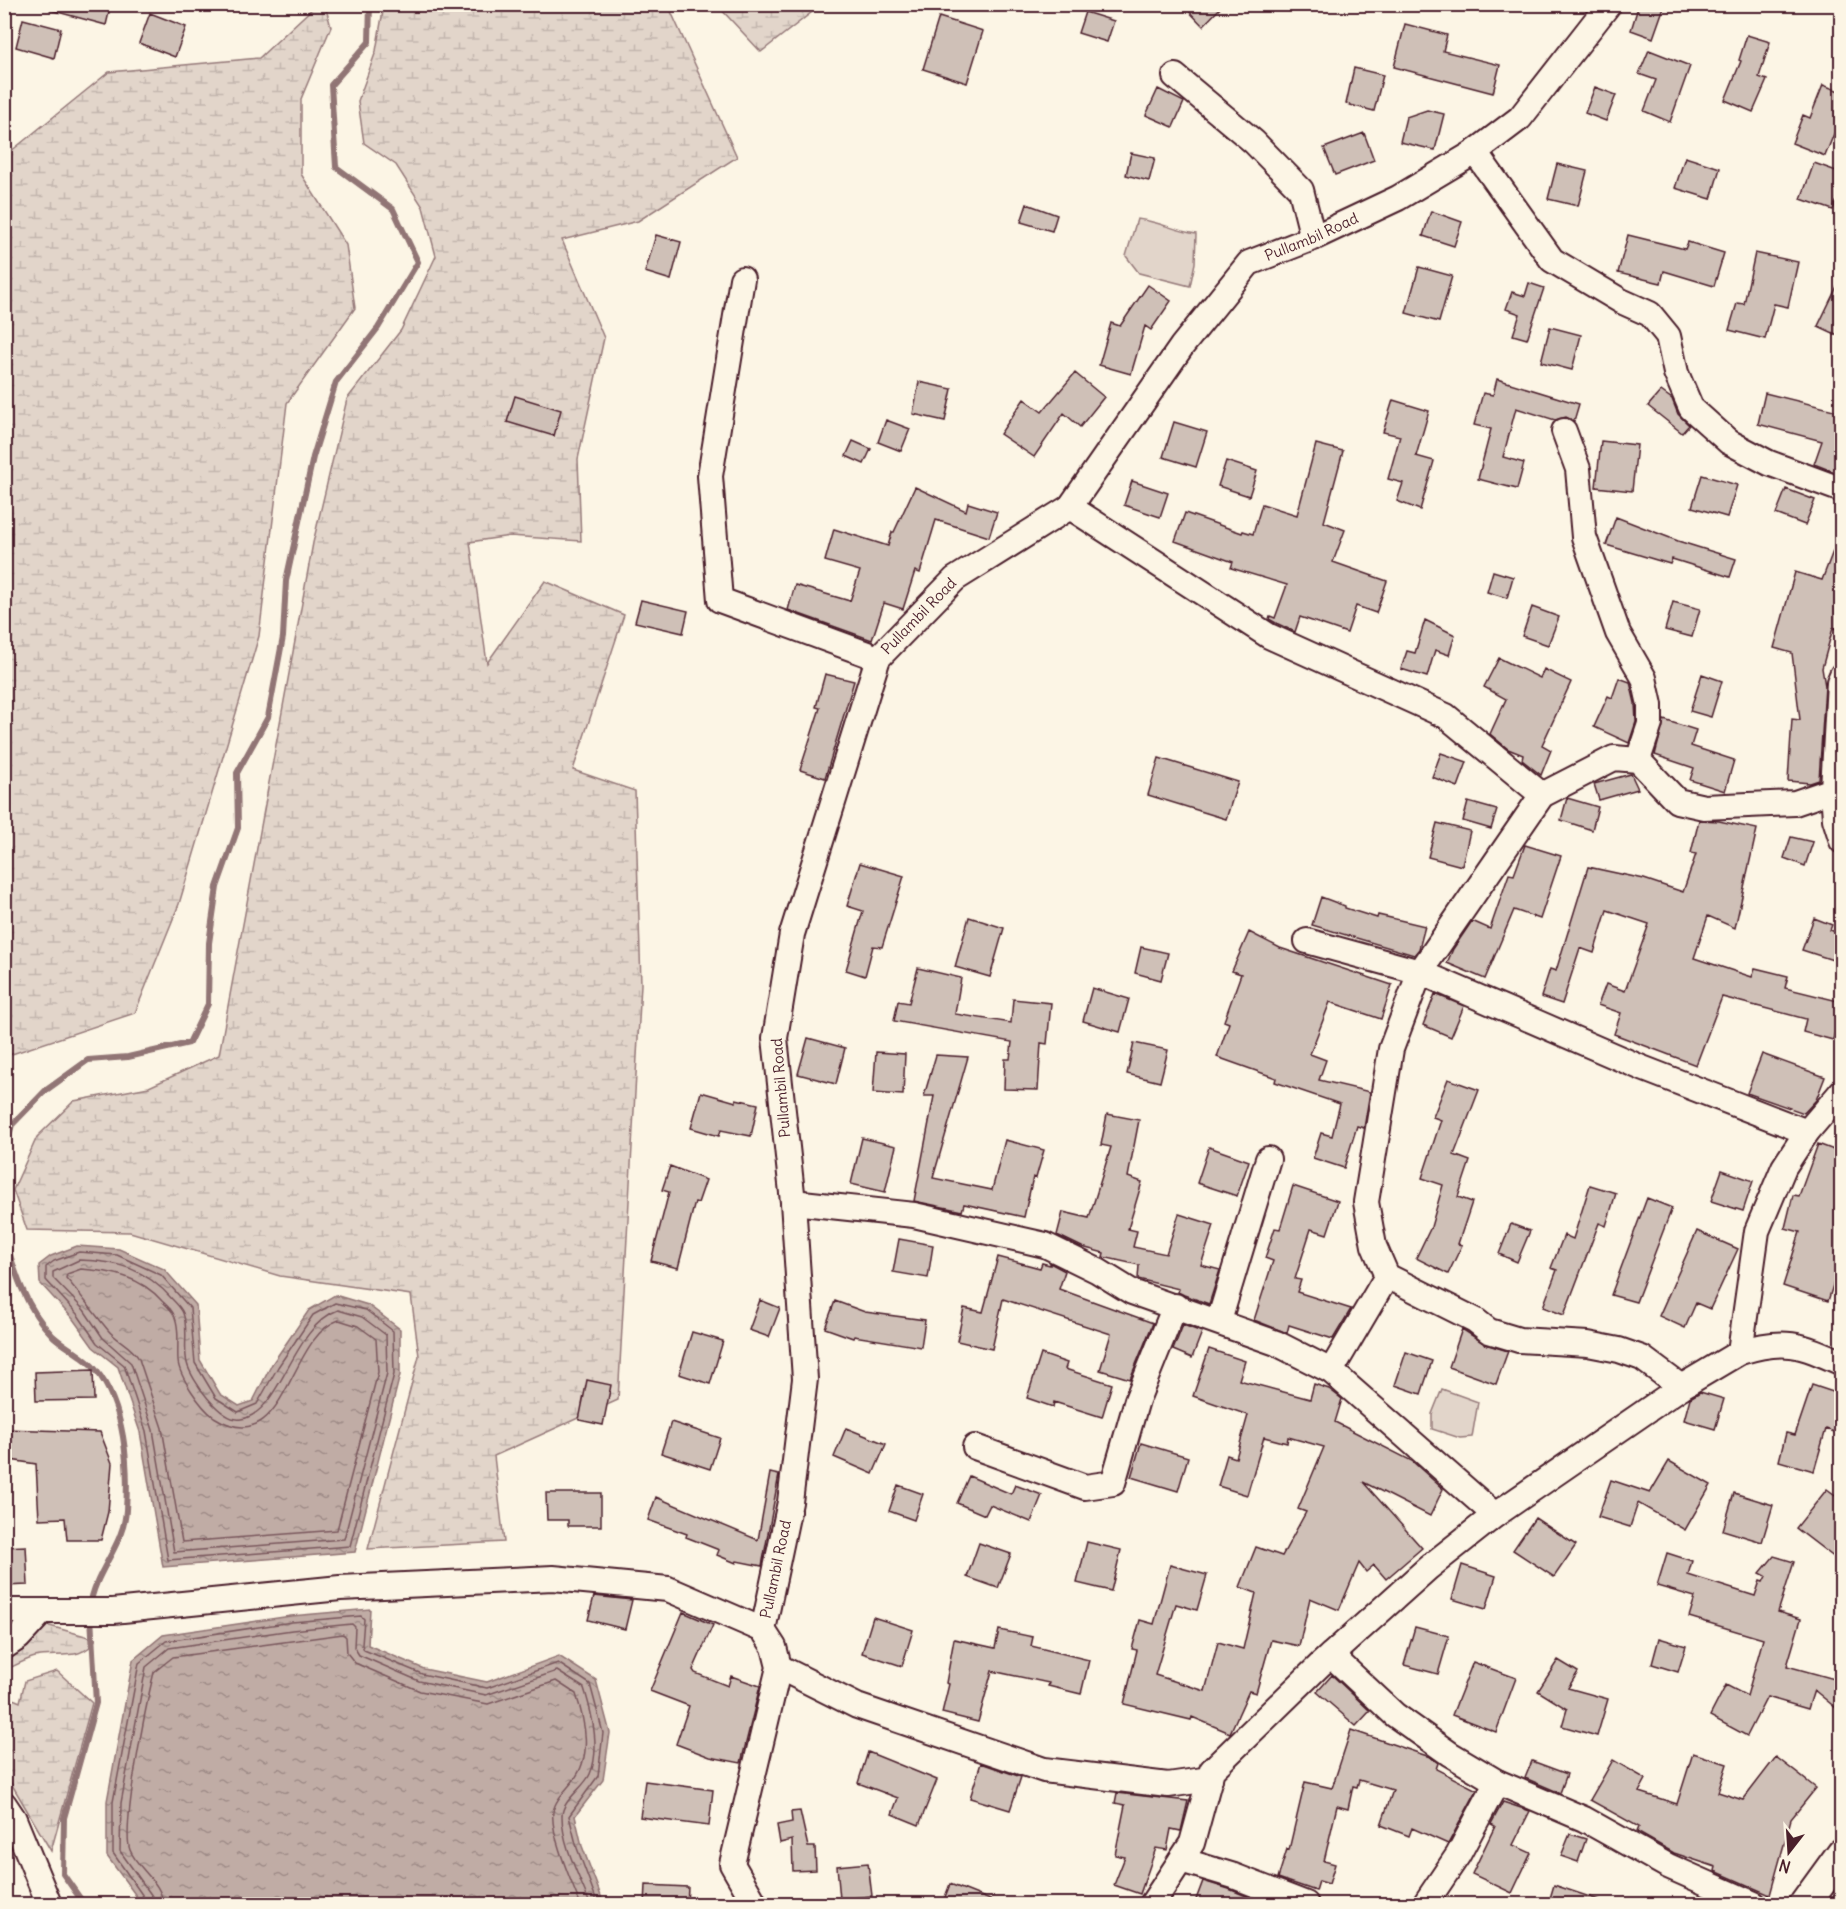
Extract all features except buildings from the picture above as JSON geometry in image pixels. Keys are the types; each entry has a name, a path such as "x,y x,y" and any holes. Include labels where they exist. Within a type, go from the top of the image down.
{"main road":[{"path":"1805,1905 1842,1853"}],"street":[{"name":"Pullambil Road","path":"763,1630 790,1502 805,1379 793,1202 775,1038 792,934 878,658 955,579 1070,507 1182,346 1249,263 1313,238 1398,198 1476,153 1520,118 1609,4"},
{"path":"1175,76 1254,142 1301,190 1313,238"},
{"path":"1476,153 1552,260 1621,301 1650,314 1668,336 1676,373 1691,408 1730,442 1769,463 1842,490"},
{"path":"742,279 710,476 720,600 878,658"},
{"path":"1564,431 1578,469 1584,537 1617,633 1644,678 1650,705 1650,724 1638,760"},
{"path":"1070,507 1269,636 1446,716 1542,795"},
{"path":"1842,675 1839,682 1833,790 1835,819 1842,841"},
{"path":"1681,1387 1642,1358 1619,1350 1588,1344 1519,1340 1489,1331 1475,1320 1387,1276 1374,1246 1366,1202 1391,1050 1420,972 1542,795 1614,758 1638,760 1677,801 1704,807 1795,804 1833,790"},
{"path":"1307,941 1420,972 1642,1068 1807,1132"},
{"path":"1740,1352 1757,1231 1784,1167 1807,1132 1841,1091"},
{"path":"1219,1321 1268,1159"},
{"path":"793,1202 914,1215 1045,1245 1098,1270 1132,1292 1276,1343 1331,1371 1495,1515"},
{"path":"1331,1371 1387,1276"},
{"path":"975,1447 1085,1487 1113,1483 1137,1400 1175,1306"},
{"path":"1152,1905 1192,1843 1212,1770 1331,1655 1428,1568 1495,1515 1681,1387 1740,1352 1770,1343 1806,1347 1842,1362"},
{"path":"4,1611 113,1611 340,1588 553,1578 668,1589 763,1630 774,1647 779,1667 732,1864 755,1905"},
{"path":"4,1647 48,1611"},
{"path":"1331,1655 1395,1715 1450,1754 1497,1782 1584,1819 1668,1866 1754,1905"},
{"path":"779,1667 857,1706 1044,1770 1168,1785 1210,1779"},
{"path":"1425,1905 1458,1855 1497,1782"},
{"path":"4,1804 14,1819 49,1905"},
{"path":"1181,1860 1234,1876 1306,1905"}],"green space":[{"path":"316,5 325,5 331,27 301,99 301,174 346,245 355,308 287,403 259,636 179,904 135,1013 9,1055 5,1054 5,156 109,72 259,58"},
{"path":"384,5 668,5 737,157 638,221 562,240 604,338 578,459 581,541 510,536 470,542 487,663 545,581 624,615 573,770 635,791 641,984 618,1400 494,1456 504,1542 368,1549 419,1356 411,1295 280,1276 130,1232 27,1230 13,1190 37,1137 74,1101 149,1087 219,1055 313,543 347,399 401,330 436,256 423,207 396,165 364,143 358,101 376,51"},
{"path":"717,5 821,5 761,52"},
{"path":"1137,219 1196,234 1195,263 1190,286 1139,273 1126,256"},
{"path":"1442,1389 1478,1402 1472,1437 1460,1438 1432,1429 1432,1414"},
{"path":"39,1623 96,1639 84,1651 68,1655 35,1657 5,1670 5,1643"},
{"path":"57,1671 92,1703 51,1851 5,1773 4,1695 20,1702 25,1681"}],"water":[{"path":"77,1246 119,1249 164,1269 196,1305 200,1360 220,1394 239,1406 253,1401 272,1364 309,1310 335,1295 368,1305 400,1329 400,1375 355,1552 163,1567 140,1432 118,1367 93,1347 73,1319 40,1283 39,1265 51,1256"},
{"path":"370,1609 368,1645 424,1669 487,1682 559,1656 596,1680 610,1733 603,1780 575,1816 582,1846 604,1904 142,1904 107,1856 107,1801 133,1660 163,1635 291,1616"}],"waterway":[{"path":"4,1152 12,1125 45,1091 88,1060 128,1057 189,1043 208,1004 209,943 217,887 238,828 237,773 268,717 283,637 286,581 313,457 336,382 378,328 418,262 393,209 336,167 331,85 369,42 370,4"},
{"path":"4,1234 22,1289 35,1314 53,1336 96,1370 106,1385 119,1418 127,1474 126,1510 120,1535 97,1582 90,1607"},
{"path":"84,1904 63,1874 64,1818 96,1703 91,1617"}]}
